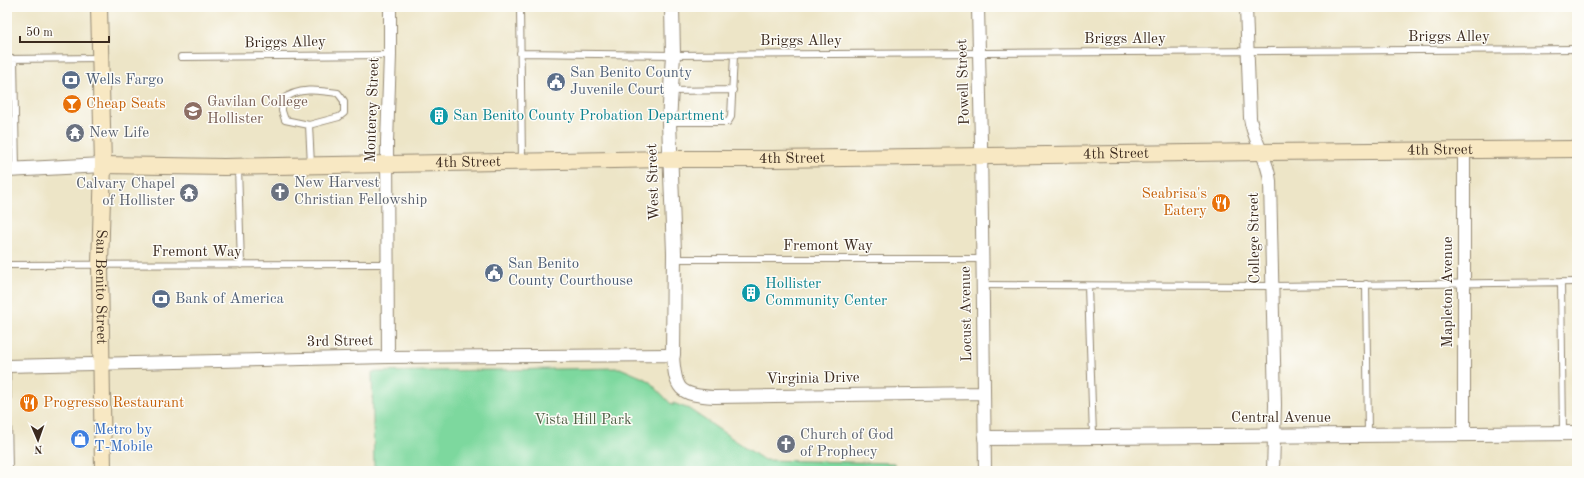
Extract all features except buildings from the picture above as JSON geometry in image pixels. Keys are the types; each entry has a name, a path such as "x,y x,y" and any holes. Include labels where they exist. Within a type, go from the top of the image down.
{"main road":[{"name":"San Benito Street","path":"99,7 99,58 103,165 100,265 103,471"},
{"name":"4th Street","path":"103,165 238,167 669,159 1577,149"}],"street":[{"name":"Monterey Street","path":"388,357 387,164 390,7"},
{"name":"West Street","path":"672,7 673,55 670,91 669,159 674,259 674,355"},
{"name":"Powell Street","path":"978,7 980,156"},
{"name":"College Street","path":"1246,7 1250,118 1270,181 1273,286 1274,471"},
{"name":"Mapleton Avenue","path":"1464,150 1464,433"},
{"name":"Locust Avenue","path":"980,156 985,471"},
{"name":"4th Street","path":"12,170 103,165"},
{"name":"3rd Street","path":"7,366 388,357 674,355"},
{"name":"Virginia Drive","path":"674,355 674,369 679,386 684,392 694,396 714,397 983,393"},
{"name":"Central Avenue","path":"985,438 1577,433"}],"lane":[{"path":"520,7 522,162"},
{"name":"Briggs Alley","path":"520,53 734,55 1577,49"},
{"name":"Briggs Alley","path":"181,57 390,55"},
{"path":"669,122 728,122 731,117 734,55"},
{"path":"7,59 99,58"},
{"path":"12,170 14,59"},
{"path":"307,90 338,93 344,101 344,113 339,117 309,125 285,120 282,112 282,100 291,93 307,90"},
{"path":"670,91 733,90"},
{"path":"309,125 311,165"},
{"path":"238,167 241,265"},
{"name":"Fremont Way","path":"674,259 982,259"},
{"name":"Fremont Way","path":"7,265 387,264"},
{"path":"1561,282 1562,433"},
{"path":"983,285 1273,286 1577,282"},
{"path":"1366,284 1368,434"},
{"path":"1088,286 1093,436"},
{"path":"7,366 9,471"}],"green space":[{"name":"Vista Hill Park","path":"620,368 648,380 673,406 673,403 689,409 764,460 895,463 895,471 456,471 439,468 374,467 372,372"}],"place":[{"name":"Wells Fargo","path":"71,80"},
{"name":"San Benito County Juvenile Court","path":"556,82"},
{"name":"Cheap Seats","path":"72,104"},
{"name":"Gavilan College Hollister","path":"193,111"},
{"name":"San Benito County Probation Department","path":"439,116"},
{"name":"New Life","path":"75,133"},
{"name":"New Harvest Christian Fellowship","path":"280,192"},
{"name":"Calvary Chapel of Hollister","path":"189,193"},
{"name":"Seabrisa's Eatery","path":"1221,203"},
{"name":"San Benito County Courthouse","path":"494,273"},
{"name":"Hollister Community Center","path":"751,293"},
{"name":"Bank of America","path":"161,299"},
{"name":"Progresso Restaurant","path":"29,403"},
{"name":"Metro by T-Mobile","path":"80,439"},
{"name":"Church of God of Prophecy","path":"786,444"}]}
